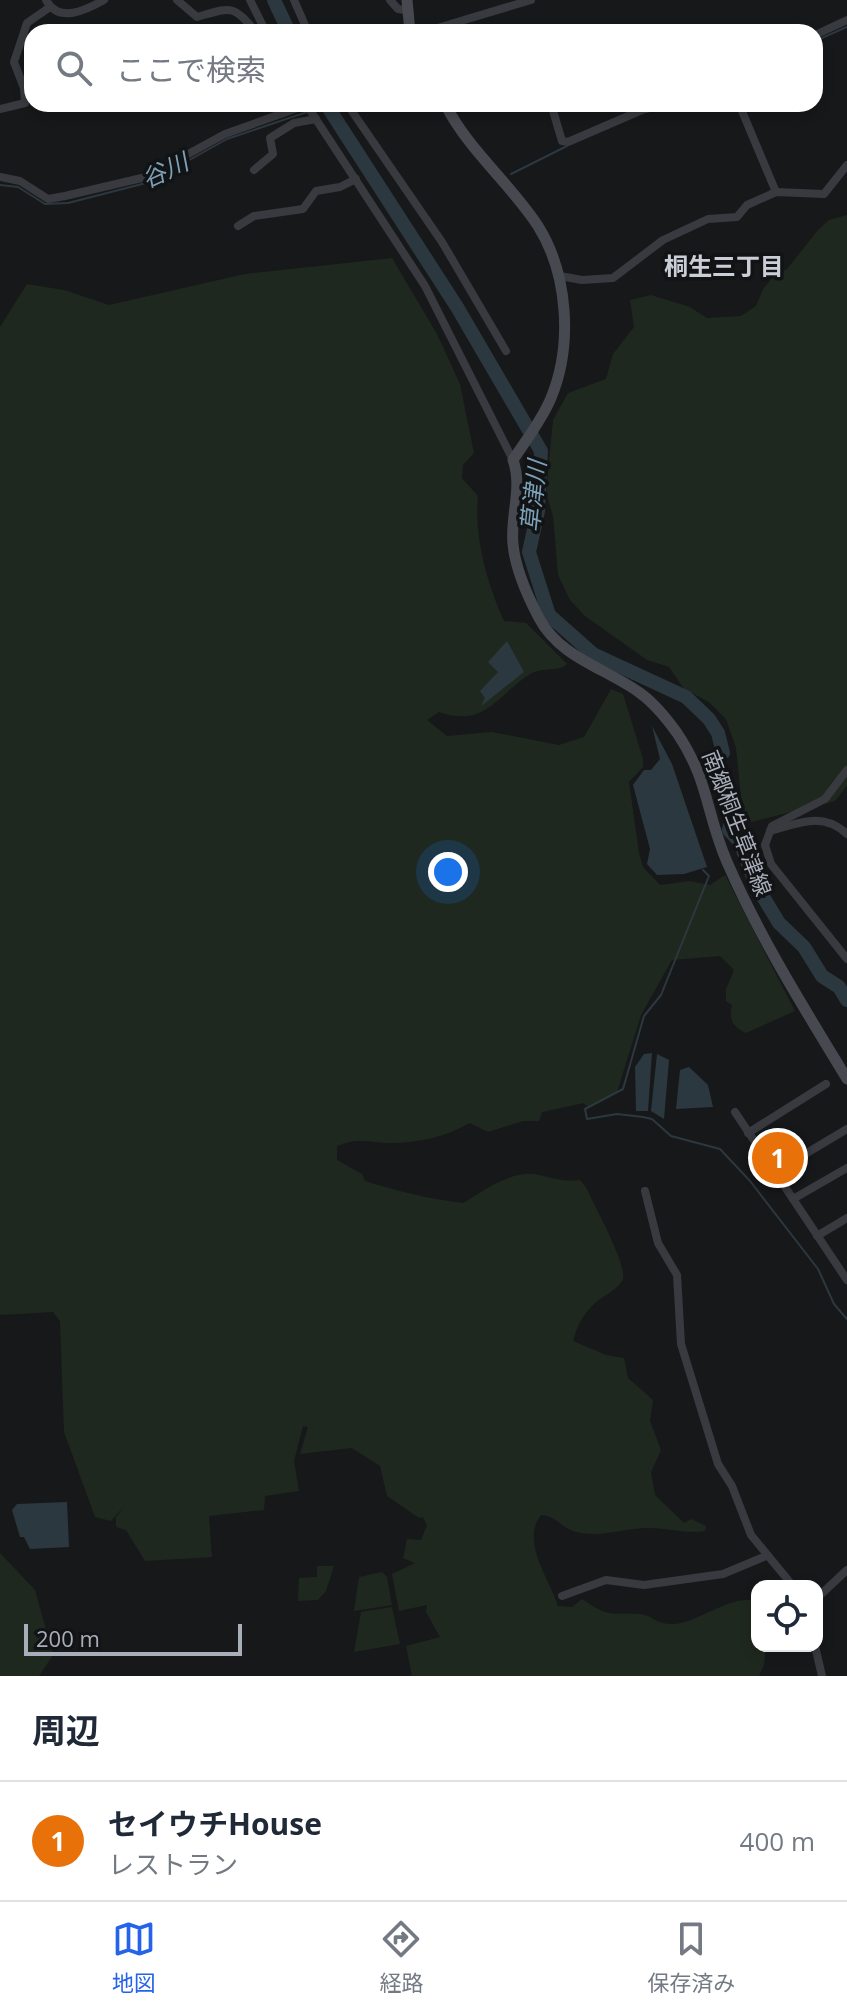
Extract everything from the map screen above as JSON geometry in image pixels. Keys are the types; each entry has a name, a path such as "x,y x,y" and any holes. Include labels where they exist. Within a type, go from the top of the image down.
{"main road":[{"path":"450,112 486,165 537,225 560,276 564,309 562,345 552,396 513,460"},
{"name":"南郷桐生草津線","path":"513,460 518,487 513,544 540,622 583,661 642,694 674,729 703,778 723,853 744,901 847,1079"}],"street":[{"path":"27,24 48,4 69,14 84,11 104,0"},
{"path":"177,0 197,17 230,7 237,10 249,24"},
{"path":"250,0 262,24"},
{"path":"294,0 304,24"},
{"path":"390,0 398,9 406,5"},
{"path":"451,24 531,0"},
{"path":"823,31 847,20"},
{"path":"24,32 14,62 24,88"},
{"path":"0,109 24,103"},
{"path":"1,178 20,181 48,199 146,177 225,134 284,112"},
{"path":"311,112 425,286 513,460"},
{"path":"353,112 442,242 506,351"},
{"path":"553,112 562,141 568,142 637,112"},
{"path":"742,112 776,192"},
{"path":"254,170 273,154 270,138 294,123 316,119"},
{"path":"560,276 582,280 613,278 663,240 708,219 737,217 747,205 776,192 824,194 847,165"},
{"path":"238,226 254,216 303,209 316,191 340,187 356,179"},
{"path":"847,770 825,799 777,822 769,831 765,845 771,864 847,959"},
{"path":"769,831 822,819 837,825 847,834"},
{"path":"748,1133 826,1084"},
{"path":"735,1112 847,1280"},
{"path":"775,1172 847,1129"},
{"path":"793,1199 847,1168"},
{"path":"645,1191 658,1243 677,1275 681,1344 712,1448 751,1535 788,1580"},
{"path":"817,1236 847,1218"},
{"path":"562,1596 606,1580 644,1585 723,1574 766,1556"},
{"path":"823,1592 847,1570"},
{"path":"816,1652 822,1676"}],"shaded area":[{"path":"847,215 847,786 835,801 751,822 743,817 736,748 726,719 709,702 684,689 669,667 647,660 585,616 570,600 558,575 553,516 546,493 553,420 568,393 606,379 613,354 634,327 630,300 651,295 690,307 707,318 741,316 756,306 763,289 773,277 787,269 818,230 829,220"},
{"path":"392,258 437,334 460,384 474,453 463,465 462,478 478,496 478,527 483,560 504,621 526,623 567,664 532,673 480,712 455,716 439,712 427,720 447,736 492,732 559,745 584,737 611,689 623,694 643,759 643,767 629,782 643,867 660,885 689,881 710,885 725,875 795,1011 746,1033 737,1028 731,1019 732,1005 726,1001 726,989 734,970 720,956 672,960 641,1015 617,1092 587,1107 584,1103 542,1112 539,1121 523,1121 488,1132 470,1123 423,1140 392,1143 358,1141 337,1146 337,1160 362,1174 365,1181 438,1199 463,1203 497,1183 526,1174 580,1180 586,1187 615,1248 623,1279 587,1311 573,1341 606,1355 624,1358 628,1378 653,1400 650,1421 661,1450 651,1472 655,1495 684,1523 691,1519 706,1526 705,1531 698,1532 639,1528 591,1534 573,1531 551,1517 541,1515 535,1525 534,1537 539,1560 558,1606 572,1607 582,1599 604,1611 640,1614 673,1624 737,1601 751,1600 751,1652 765,1652 759,1676 412,1676 406,1646 440,1637 426,1612 427,1605 399,1611 392,1574 415,1563 403,1558 407,1539 421,1540 427,1525 423,1517 419,1518 387,1496 380,1466 352,1448 300,1454 308,1427 303,1426 294,1461 299,1491 265,1496 264,1510 209,1516 212,1557 145,1561 126,1530 116,1527 116,1517 125,1505 111,1521 95,1517 64,1432 60,1321 53,1312 0,1315 0,327 27,284 64,290 109,305 245,274"},
{"path":"507,641 524,672 481,706 485,698 480,691 498,672 488,662"},
{"path":"652,726 672,764 707,867 684,874 657,875 647,864 650,849 633,785 644,770 651,770 660,759"},
{"path":"652,1053 648,1111 636,1111 635,1067 644,1054"},
{"path":"657,1054 669,1060 664,1119 651,1111"},
{"path":"689,1067 708,1085 713,1107 676,1109 680,1070"},
{"path":"67,1502 69,1547 30,1549 24,1537 20,1537 12,1510 17,1504"},
{"path":"0,1553 35,1590 53,1655 39,1676 0,1676"},
{"path":"317,1566 334,1566 326,1591 318,1600 298,1601 299,1578 317,1577"},
{"path":"382,1572 387,1577 392,1605 354,1611 359,1577"},
{"path":"392,1607 400,1644 354,1652 361,1612"}],"waterway":[{"name":"草津川","path":"274,0 285,24"},
{"path":"823,38 847,27"},
{"name":"谷川","path":"0,185 18,187 45,204 68,203 150,182 227,139 307,112"},
{"name":"草津川","path":"331,112 457,307 541,451 538,511 529,552 549,615 593,654 686,697 709,719 718,733 723,753 715,759 733,814 729,830 740,842 756,885 779,923 804,947 822,976 839,987 847,1000"},
{"path":"511,174 567,146"},
{"path":"703,870 709,876 661,995 644,1016 623,1089 585,1109 587,1119 617,1114 652,1119 671,1136 720,1149 750,1181 818,1269 834,1304 847,1319"}],"place":[{"name":"セイウチHouse","path":"778,1158"}],"district":[{"name":"桐生三丁目","path":"724,267"}]}
